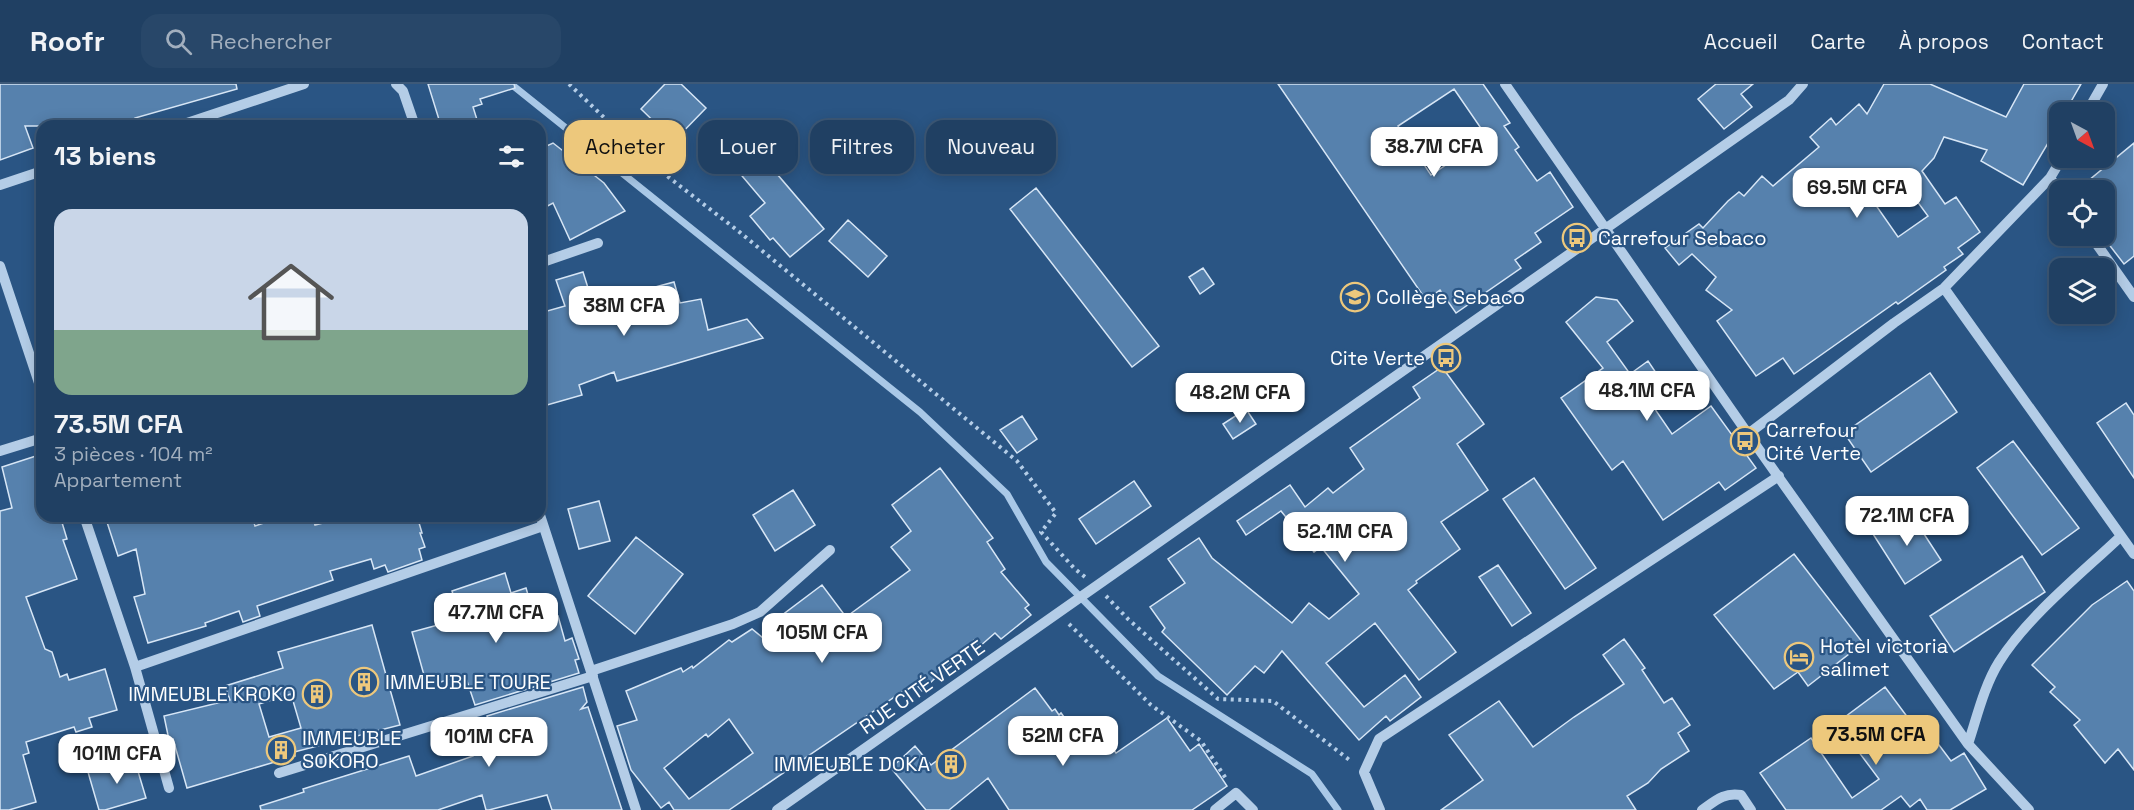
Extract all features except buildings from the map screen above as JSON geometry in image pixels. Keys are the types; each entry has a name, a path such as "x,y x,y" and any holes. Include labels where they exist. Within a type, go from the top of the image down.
{"street":[{"path":"196,120 304,84"},
{"path":"396,84 403,91 413,120"},
{"path":"1505,84 1748,434 1968,744 2029,810"},
{"name":"RUE CITÉ VERTE","path":"777,810 1607,229 1789,100 1803,84"},
{"path":"2093,102 2103,84"},
{"path":"1748,434 1894,323 1944,288 2050,178 2056,168"},
{"path":"0,185 36,173"},
{"path":"546,261 598,243"},
{"path":"2098,246 2134,297"},
{"path":"0,266 36,374"},
{"path":"1944,288 2134,555"},
{"path":"0,451 36,440"},
{"path":"1380,810 1364,772 1379,739 1779,476"},
{"path":"86,522 135,667 169,788"},
{"path":"135,667 539,522"},
{"path":"542,522 636,810"},
{"path":"1968,744 1983,698 1999,663 2031,622 2121,536"},
{"path":"279,773 592,674 714,631 760,612 830,550"},
{"path":"1215,810 1236,793 1253,810"},
{"path":"1702,810 1722,796 1731,793 1741,795 1751,810"}],"path":[{"path":"569,84 658,169 737,230 1017,462 1056,513 1041,532 1075,569 1097,586 1128,619 1218,699 1274,701 1364,772"},
{"path":"1058,613 1151,705 1201,741 1236,793"}],"waterway":[{"path":"511,84 920,412 1007,494 1046,562 1158,676 1312,774 1338,810"}],"place":[{"name":"Carrefour Sebaco","path":"1577,238"},
{"name":"Collège Sebaco","path":"1355,297"},
{"name":"Cite Verte","path":"1446,358"},
{"name":"Carrefour Cité Verte","path":"1745,441"},
{"name":"Hotel victoria salimet","path":"1799,657"},
{"name":"IMMEUBLE TOURE","path":"364,682"},
{"name":"IMMEUBLE KROKO","path":"317,694"},
{"name":"IMMEUBLE SOKORO","path":"281,750"},
{"name":"IMMEUBLE DOKA","path":"951,764"}]}
